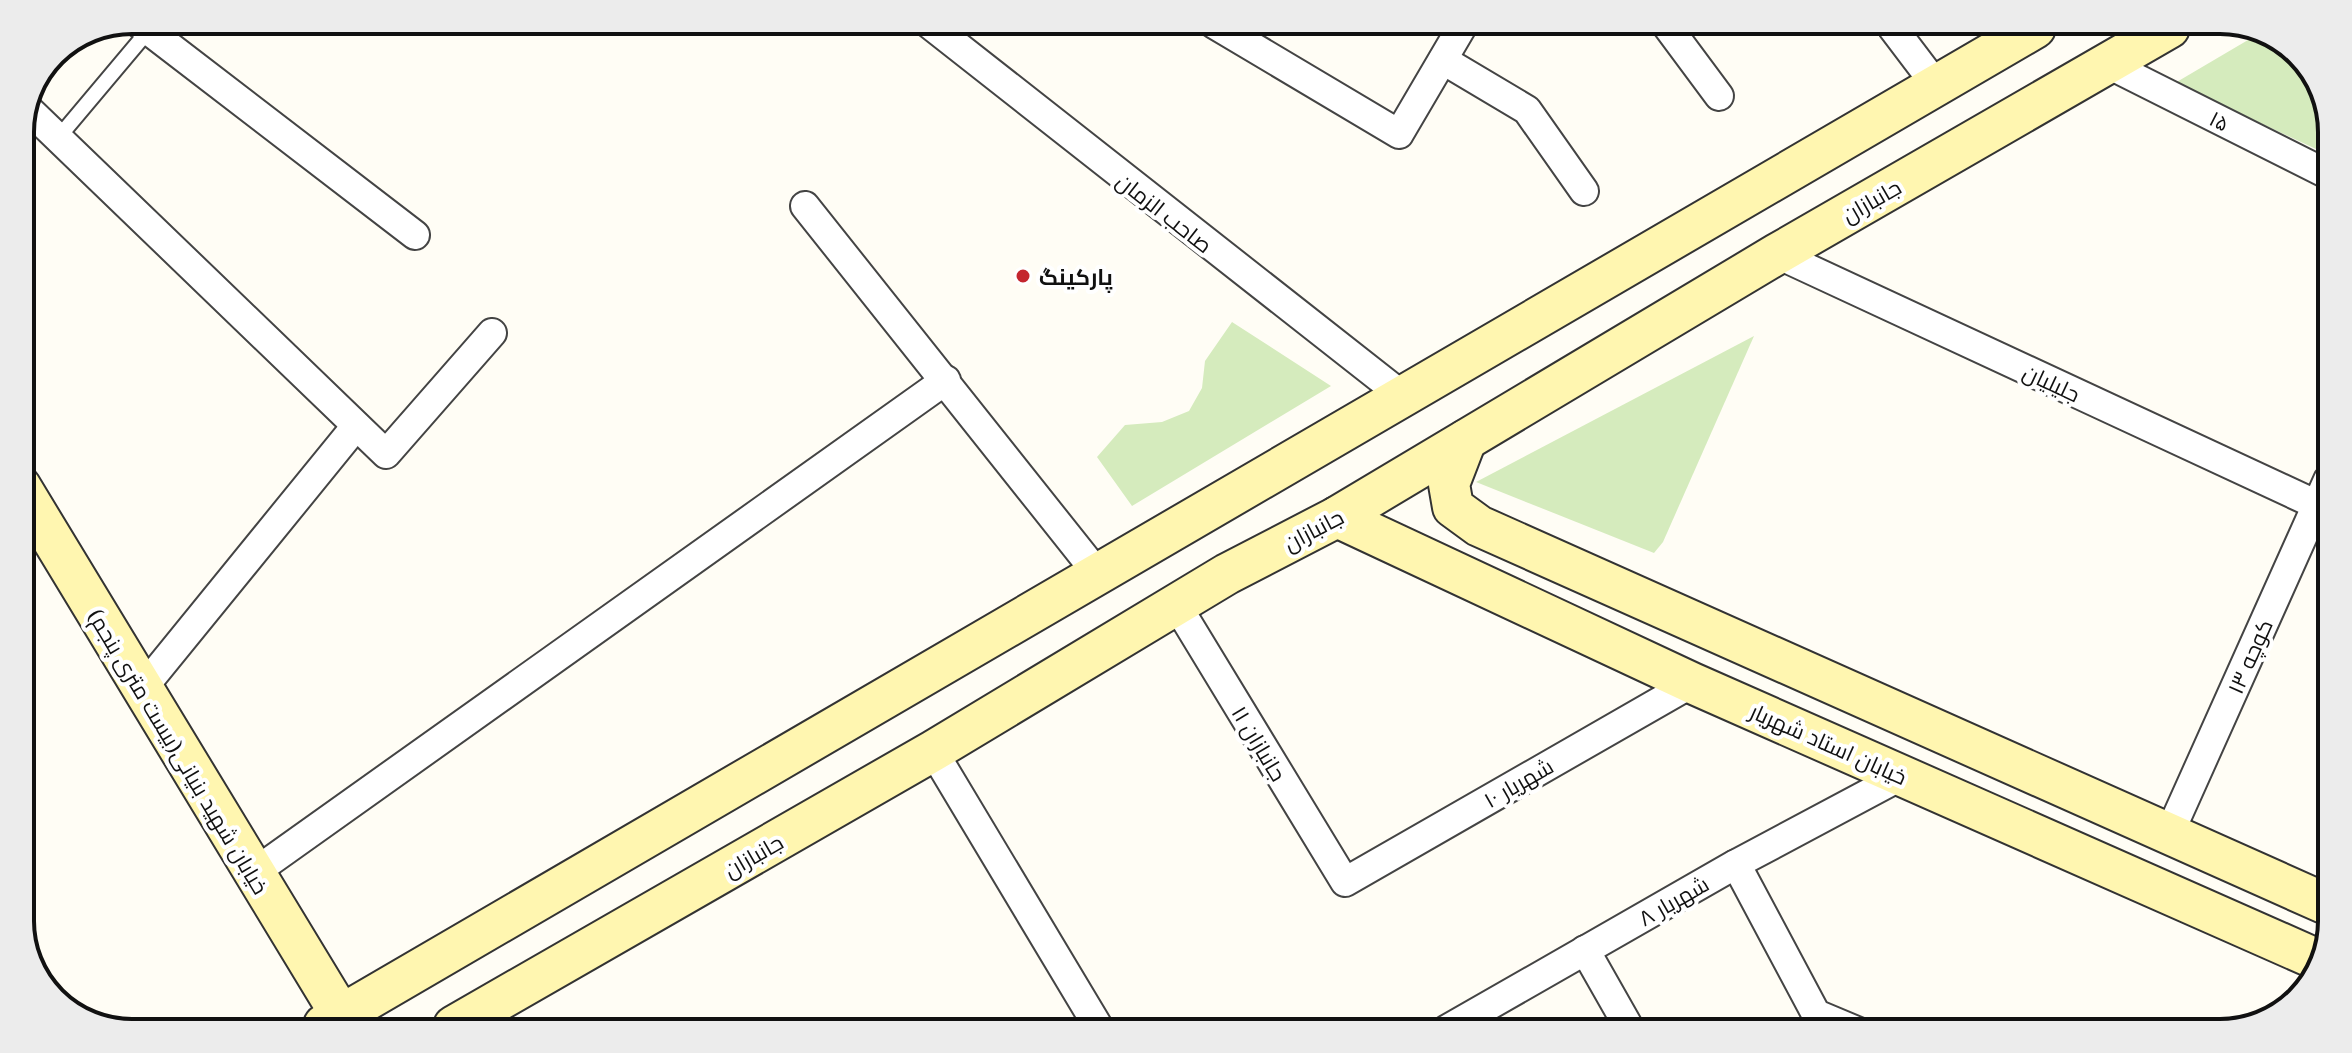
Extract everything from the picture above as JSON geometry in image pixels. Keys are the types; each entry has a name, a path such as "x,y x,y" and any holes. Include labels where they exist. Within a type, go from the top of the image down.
{"street":[{"path":"152,34 415,235"},
{"name":"صاحب الزمان","path":"942,34 1404,397"},
{"path":"1231,34 1399,134 1458,34"},
{"path":"1673,34 1719,96"},
{"path":"1897,34 1936,85"},
{"path":"349,1019 1097,573 2025,34"},
{"name":"جانبازان","path":"466,1019 933,751 1176,604 1337,517 1777,254 2159,34"},
{"path":"1443,60 1527,110 1584,191"},
{"name":"۱۵","path":"2108,64 2318,169"},
{"path":"36,116 386,454 492,333"},
{"path":"805,206 1097,573"},
{"name":"جلیلیان","path":"1777,254 2318,496"},
{"path":"252,874 946,380"},
{"path":"142,689 356,426"},
{"path":"1466,440 1449,484 1453,507 1479,526 2318,900"},
{"name":"خیابان شهید بنیانی(بیست متری پنجم)","path":"34,509 340,1019"},
{"name":"کوچه ۱۳","path":"2170,832 2318,512"},
{"name":"خیابان استاد شهریار","path":"1337,517 1692,683 2311,957"},
{"name":"۱۱ جانبازان","path":"1176,604 1345,882"},
{"name":"شهریار ۱۰","path":"1345,882 1692,683"},
{"path":"933,751 1094,1019"},
{"name":"شهریار ۸","path":"1465,1019 1736,864 1903,775"},
{"path":"1736,864 1816,1014 1828,1019"},
{"path":"1585,950 1624,1019"}],"lane":[{"path":"58,138 136,34"}],"green space":[{"path":"2250,39 2257,41 2279,54 2294,68 2308,89 2316,113 2318,150 2175,83"},
{"path":"1232,322 1331,386 1132,506 1097,457 1125,425 1162,422 1189,411 1202,388 1205,361"},
{"path":"1754,336 1663,542 1654,553 1476,482"}],"place":[{"name":"پارکینگ","path":"1023,276"}]}
